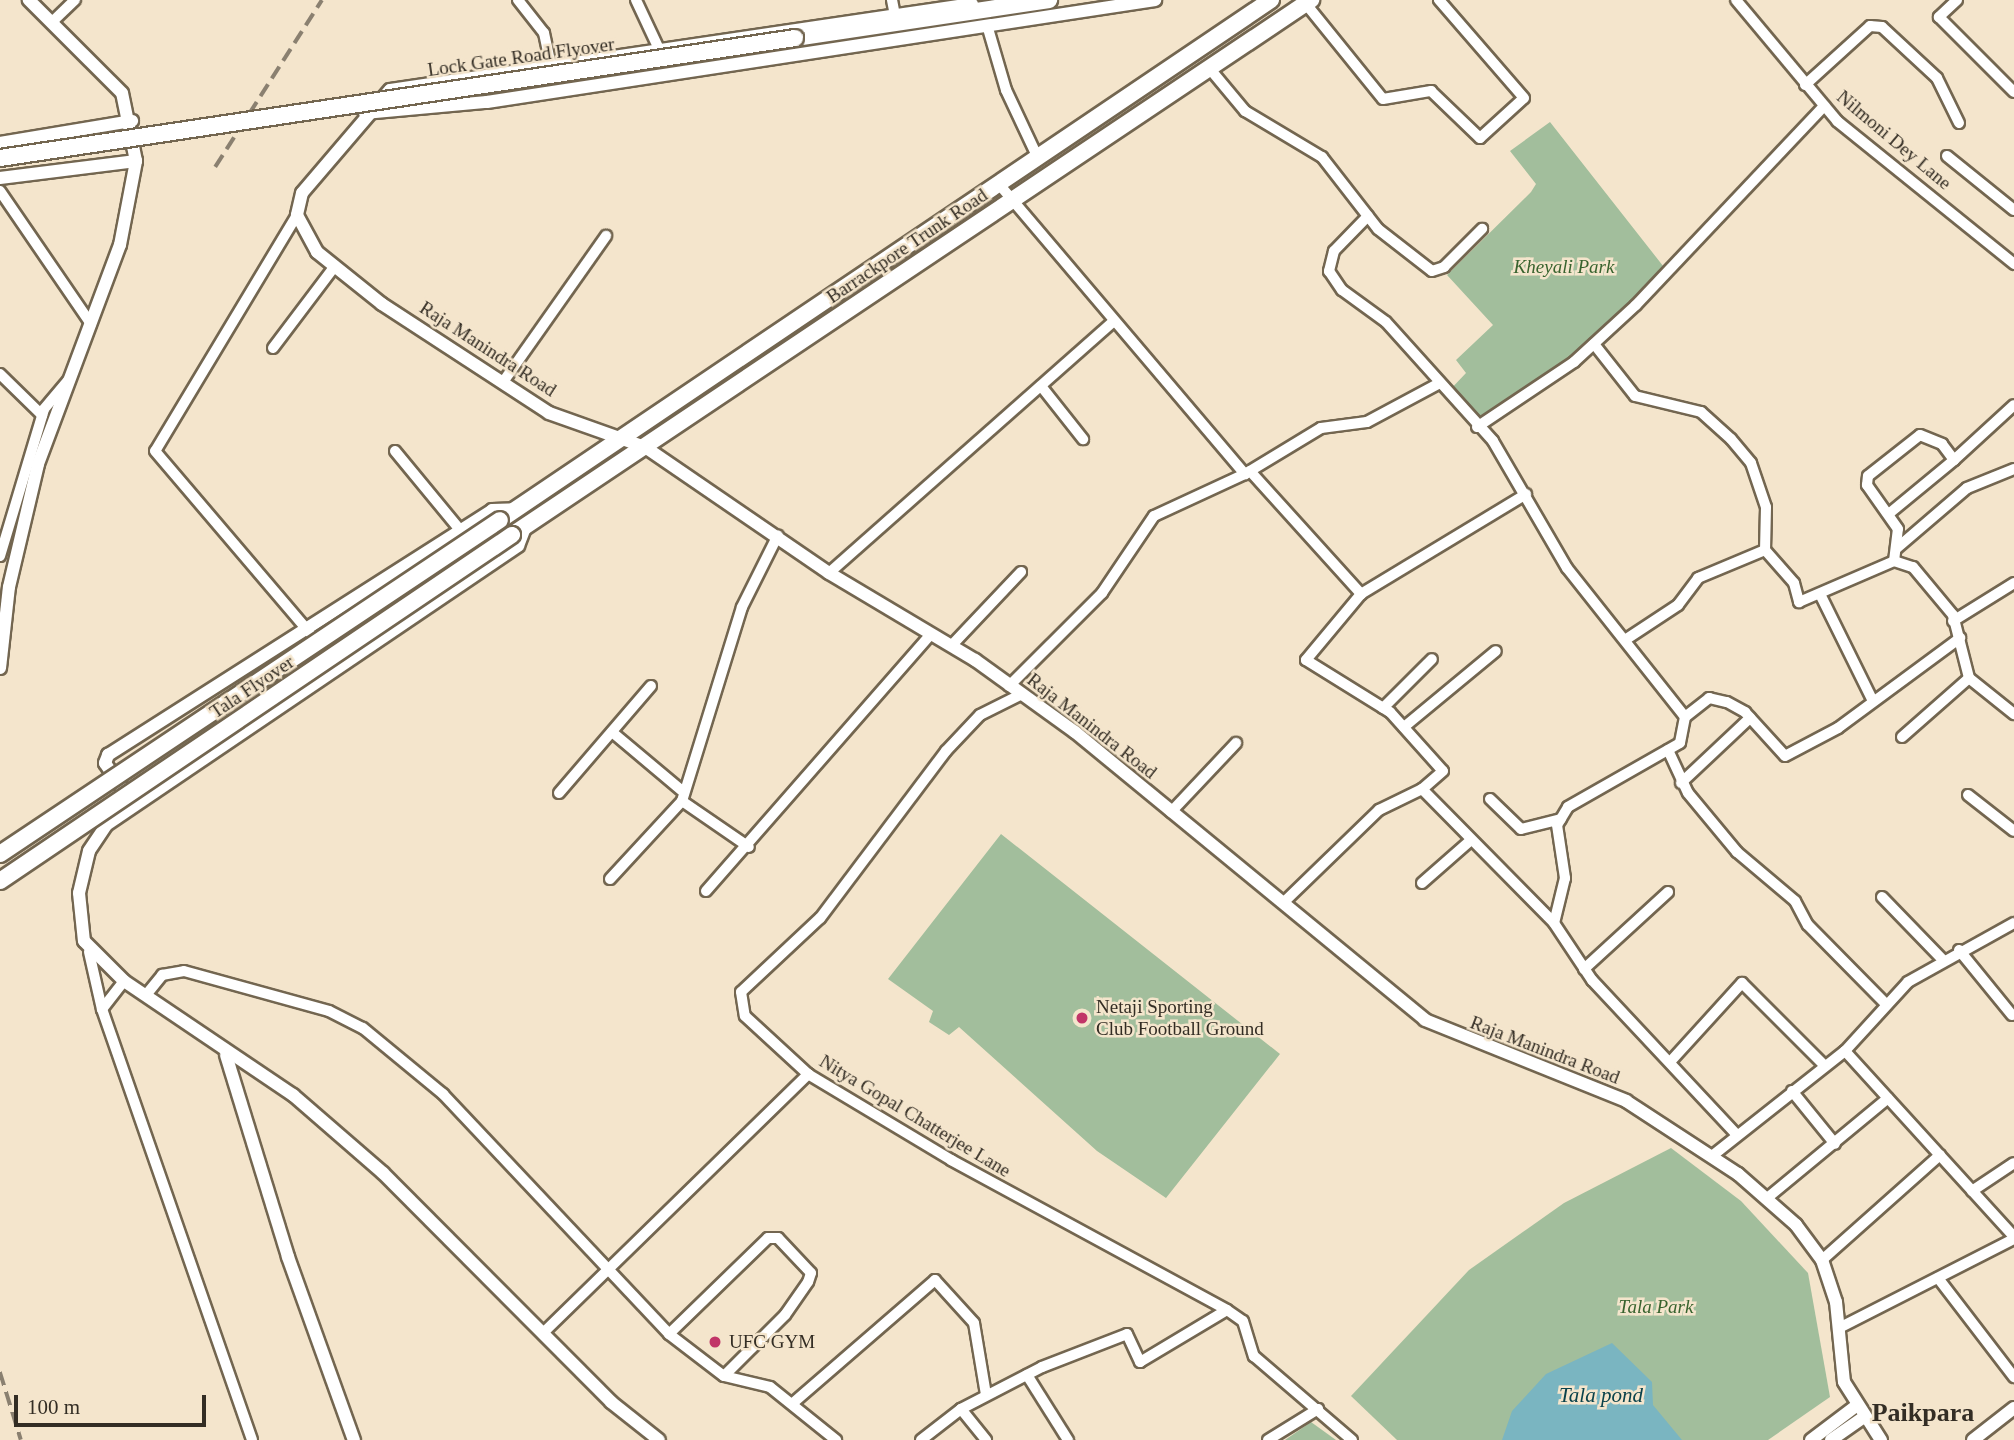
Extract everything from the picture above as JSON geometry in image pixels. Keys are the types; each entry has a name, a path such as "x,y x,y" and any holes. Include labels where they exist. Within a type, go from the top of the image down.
{"main road":[{"name":"Lock Gate Road Flyover","path":"0,158 1049,0"},
{"name":"Barrackpore Trunk Road","path":"517,509 616,437 1271,0"},
{"name":"Barrackpore Trunk Road","path":"526,525 1210,69 1305,1"},
{"name":"Tala Flyover","path":"0,854 517,509"},
{"name":"Tala Flyover","path":"0,881 526,525"}],"street":[{"path":"0,668 9,587 57,413 120,245 136,161 132,121 122,93 29,0"},
{"path":"52,22 75,0"},
{"path":"518,0 544,33 551,65"},
{"path":"636,0 659,49"},
{"path":"892,0 895,15"},
{"path":"309,632 155,452 297,215 302,193 365,113 390,90 996,0"},
{"path":"365,113 487,102 1155,0"},
{"path":"1305,1 1383,99 1431,91 1480,138 1524,98 1439,0"},
{"name":"Nilmoni Dey Lane","path":"1736,0 1824,106 2014,264"},
{"path":"1957,0 1939,16 2014,92"},
{"path":"987,25 1006,90 1037,156"},
{"path":"1805,85 1870,26 1882,27 1937,78 1959,123"},
{"path":"1210,69 1245,111 1322,157 1368,216 1432,271 1444,267 1482,229"},
{"path":"1477,426 1594,344 1824,106"},
{"path":"0,143 132,121"},
{"path":"1947,156 2014,210"},
{"path":"0,178 136,161"},
{"path":"998,183 1112,323 1361,594"},
{"path":"0,191 91,324"},
{"name":"Raja Manindra Road","path":"297,215 317,252 503,382 550,413 645,447 830,573 951,646 1022,694 1425,1020 1626,1101 1712,1156 1766,1199 1822,1260 1839,1328 1836,1350 1856,1406 1881,1440"},
{"path":"1368,216 1334,251 1329,271 1342,290 1387,321 1438,384 1477,426 1526,494 1567,568 1628,638 1685,717"},
{"path":"503,382 606,236"},
{"path":"272,348 335,266"},
{"path":"830,573 1112,323"},
{"path":"1594,344 1635,397 1702,412 1731,439 1751,463 1766,507 1765,550 1794,583 1799,602 1894,561 1913,567 1953,621 1960,638 1969,678 2014,714"},
{"path":"0,374 42,415"},
{"path":"0,556 42,415 69,378"},
{"path":"1009,685 1102,593 1154,516 1247,473 1321,428 1367,422 1438,384"},
{"path":"1041,386 1083,439"},
{"path":"1891,512 1954,460 2014,405"},
{"path":"1894,561 1897,548 1891,512 1867,485 1868,476 1920,435 1942,444 1954,460"},
{"path":"395,451 461,531"},
{"path":"1897,548 1966,488 2014,469"},
{"path":"1283,903 1379,810 1422,789 1443,771 1404,727 1383,708 1306,660 1361,594 1526,494"},
{"path":"134,806 105,763 108,755 309,632 492,510 517,509"},
{"path":"252,1440 102,1009 79,893 89,851 107,824 518,546 526,525"},
{"path":"610,879 682,795 742,607 778,536"},
{"path":"1628,638 1678,606 1698,578 1765,550"},
{"path":"951,646 1021,572"},
{"path":"1953,621 2014,583"},
{"path":"1820,594 1872,699"},
{"path":"706,891 749,847 931,634"},
{"path":"1490,799 1521,829 1561,819 1594,787 1680,743 1685,717 1709,698 1751,718 1785,757 1838,728 1872,699 1960,638"},
{"path":"1404,727 1496,651"},
{"path":"1383,708 1432,659"},
{"path":"1902,737 1969,678"},
{"path":"559,793 651,686"},
{"name":"Nitya Gopal Chatterjee Lane","path":"1022,694 980,715 820,918 741,992 745,1016 808,1074 951,1160 1243,1321 1254,1356 1352,1440"},
{"path":"1681,783 1751,718"},
{"path":"612,732 682,795 749,847"},
{"path":"1171,812 1236,743"},
{"path":"1668,750 1681,783 1737,852 1795,901 1808,925 1887,1005"},
{"path":"1422,789 1470,841 1554,923 1584,969 1735,1133"},
{"path":"1968,795 2014,831"},
{"path":"1554,923 1565,878 1561,819"},
{"path":"1422,883 1470,841"},
{"path":"1584,969 1668,892"},
{"path":"1882,897 1944,961"},
{"path":"1712,1156 1735,1133 1845,1051 1908,982 1959,950 2014,923"},
{"path":"1959,950 2012,1015"},
{"path":"89,952 124,981 226,1055 293,1095 383,1173 543,1333 659,1440"},
{"path":"146,995 162,975 184,971 329,1011 363,1028 443,1094 607,1273 669,1334 724,1377 770,1387 836,1440"},
{"path":"102,1009 124,981"},
{"path":"1670,1062 1742,983 1825,1066"},
{"path":"1839,1328 2014,1238 1845,1051"},
{"path":"226,1055 354,1440"},
{"path":"543,1333 808,1074"},
{"path":"1792,1091 1835,1144"},
{"path":"1766,1199 1888,1098"},
{"path":"1822,1260 1940,1155"},
{"path":"1972,1191 2014,1163"},
{"path":"669,1334 768,1238 778,1238 811,1273 808,1282 785,1315 724,1377"},
{"path":"1938,1278 2014,1377"},
{"path":"793,1403 935,1280 974,1323 986,1395"},
{"path":"922,1440 961,1409 1027,1375 1127,1334 1140,1362 1227,1310"},
{"path":"1027,1375 1068,1440"},
{"path":"1811,1440 1856,1406"},
{"path":"961,1409 986,1440"},
{"path":"1268,1440 1318,1409"},
{"path":"1973,1440 2014,1409"},
{"path":"1831,1440 1864,1418"}],"green space":[{"name":"Kheyali Park","path":"1550,122 1667,271 1574,362 1477,427 1447,393 1466,373 1456,360 1493,325 1447,275 1531,192 1536,184 1510,151"},
{"name":"Netaji Sporting Club Football Ground","path":"1001,834 1280,1054 1166,1198 1097,1151 959,1027 949,1035 929,1022 933,1011 888,979"},
{"name":"Tala Park","path":"1671,1148 1741,1201 1808,1273 1830,1397 1768,1440 1397,1440 1351,1396 1469,1270 1564,1203"},
{"path":"1311,1422 1336,1440 1285,1440"}],"water":[{"name":"Tala pond","path":"1612,1343 1652,1382 1653,1405 1682,1440 1502,1440 1512,1411 1546,1374"}],"railway":[{"path":"215,167 322,0"},
{"path":"0,1372 21,1440"}],"place":[{"name":"Netaji Sporting Club Football Ground","path":"1082,1018"},
{"name":"UFC GYM","path":"715,1342"}],"district":[{"name":"Paikpara","path":"1923,1413"}]}
